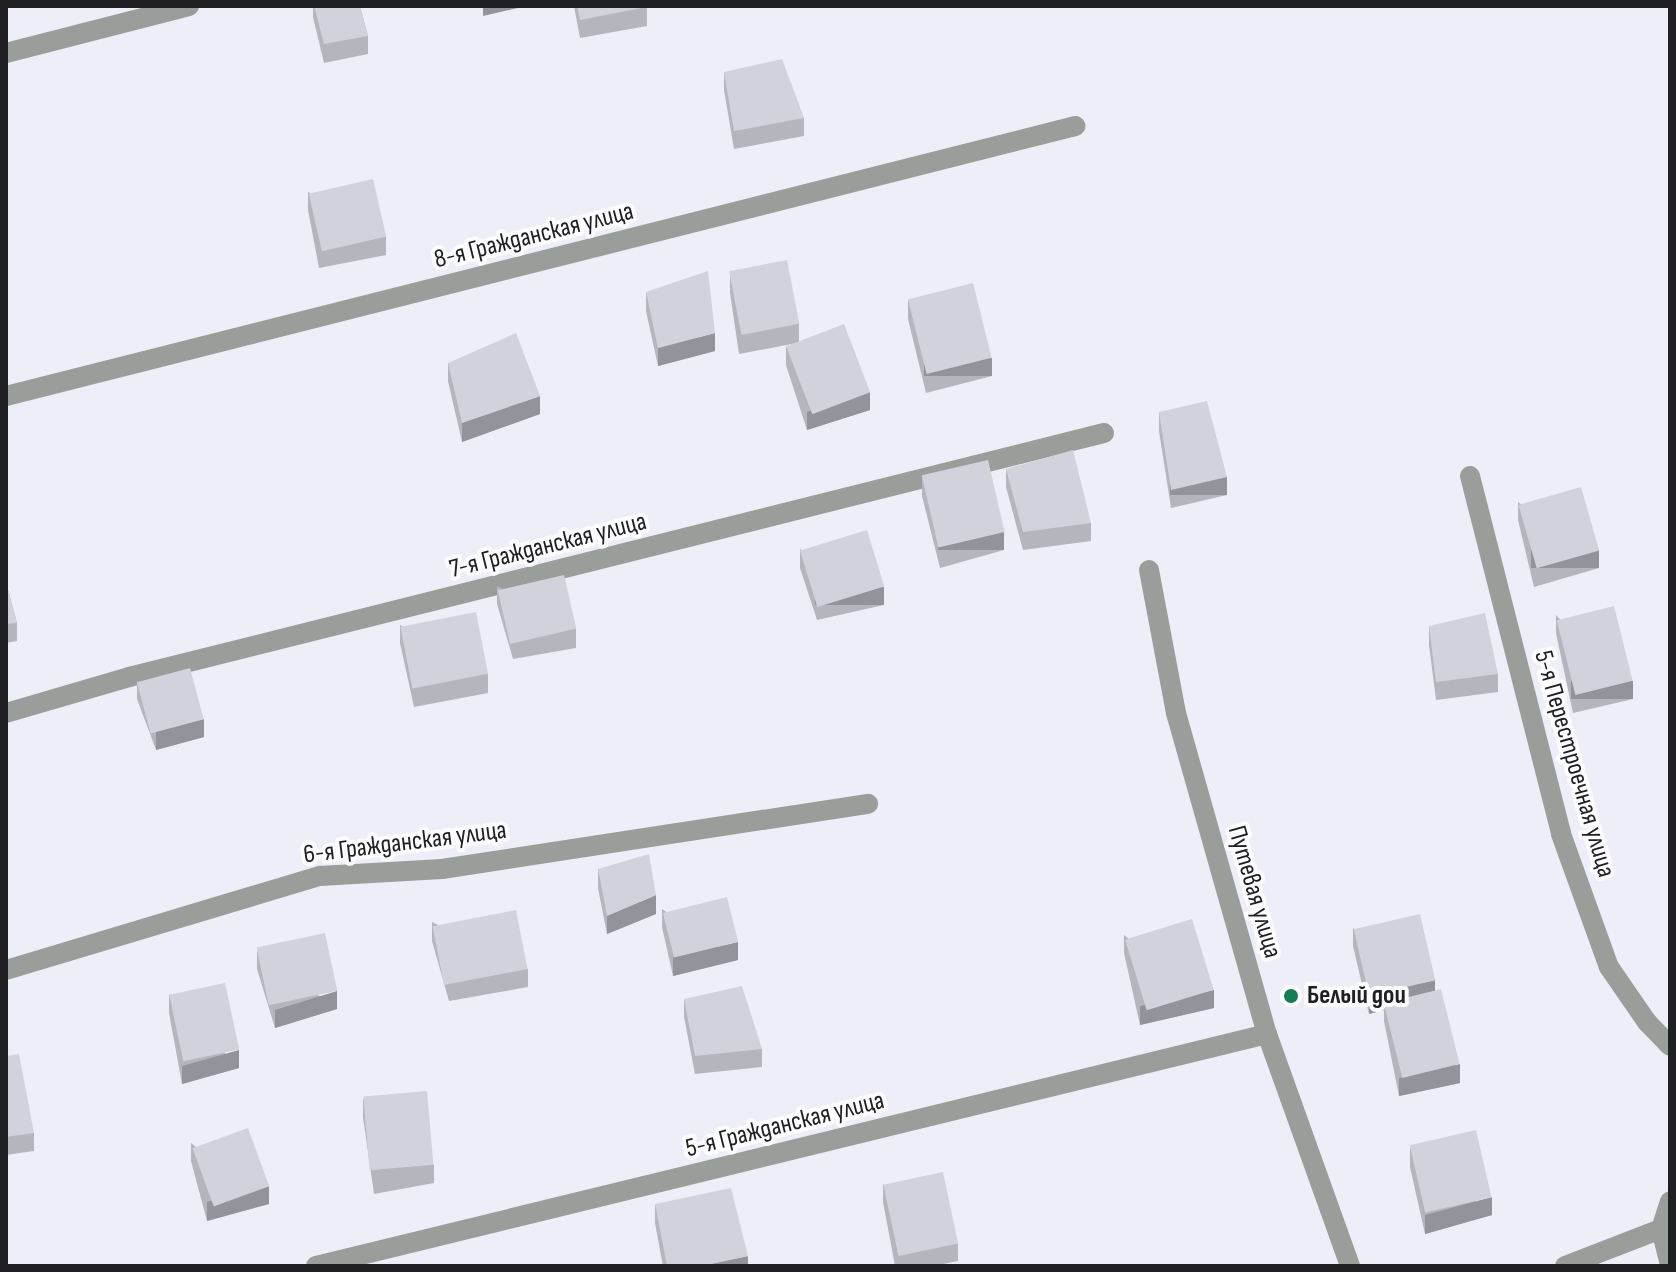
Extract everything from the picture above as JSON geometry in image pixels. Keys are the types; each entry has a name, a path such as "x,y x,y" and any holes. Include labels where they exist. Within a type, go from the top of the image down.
{"street":[{"path":"6,53 189,6"},
{"name":"8-я Гражданская улица","path":"6,396 1075,126"},
{"name":"7-я Гражданская улица","path":"6,713 129,677 1104,433"},
{"name":"5-я Перестроечная улица","path":"1470,476 1561,834 1609,967 1647,1022 1670,1046"},
{"name":"Путевая улица","path":"1149,570 1176,713 1267,1034 1350,1266"},
{"name":"6-я Гражданская улица","path":"6,970 320,876 442,869 868,804"},
{"name":"5-я Гражданская улица","path":"316,1266 1267,1034"},
{"path":"1670,1201 1661,1229 1670,1264"},
{"path":"1565,1266 1661,1229"}],"building":[{"path":"314,6 360,6 368,36 324,44"},
{"path":"577,6 647,6 647,7 580,20"},
{"path":"782,59 804,118 734,131 724,72"},
{"path":"373,179 386,236 322,251 309,194"},
{"path":"787,260 799,324 741,335 729,271"},
{"path":"708,271 715,333 658,348 646,292"},
{"path":"973,283 992,358 927,374 908,299"},
{"path":"844,324 870,392 812,414 786,346"},
{"path":"516,333 540,396 462,423 448,363"},
{"path":"1207,401 1227,477 1171,490 1159,412"},
{"path":"1073,450 1091,523 1023,532 1006,469"},
{"path":"988,460 1005,532 938,547 922,475"},
{"path":"1581,487 1599,550 1537,568 1519,505"},
{"path":"867,530 884,586 817,607 800,550"},
{"path":"564,575 576,629 510,644 498,590"},
{"path":"6,582 17,623 6,624"},
{"path":"1614,606 1633,681 1575,695 1557,620"},
{"path":"476,612 488,674 412,689 400,627"},
{"path":"1485,613 1498,674 1436,682 1429,626"},
{"path":"190,668 204,719 151,733 137,682"},
{"path":"649,854 656,895 607,916 598,869"},
{"path":"727,897 738,942 674,958 663,913"},
{"path":"516,910 527,969 444,985 433,926"},
{"path":"1420,914 1435,980 1369,996 1354,929"},
{"path":"1192,919 1214,990 1147,1010 1125,939"},
{"path":"325,933 337,991 269,1005 257,948"},
{"path":"225,983 239,1050 183,1061 169,995"},
{"path":"742,986 762,1049 695,1056 684,999"},
{"path":"1441,989 1460,1064 1402,1078 1384,1003"},
{"path":"19,1054 34,1133 6,1137 6,1056"},
{"path":"427,1091 433,1165 370,1170 363,1097"},
{"path":"248,1128 269,1186 214,1206 193,1148"},
{"path":"1476,1130 1492,1197 1425,1213 1410,1145"},
{"path":"943,1172 958,1243 899,1256 883,1185"},
{"path":"731,1188 748,1256 702,1266 667,1266 655,1204"}],"place":[{"name":"Белый дои","path":"1291,996"}]}
